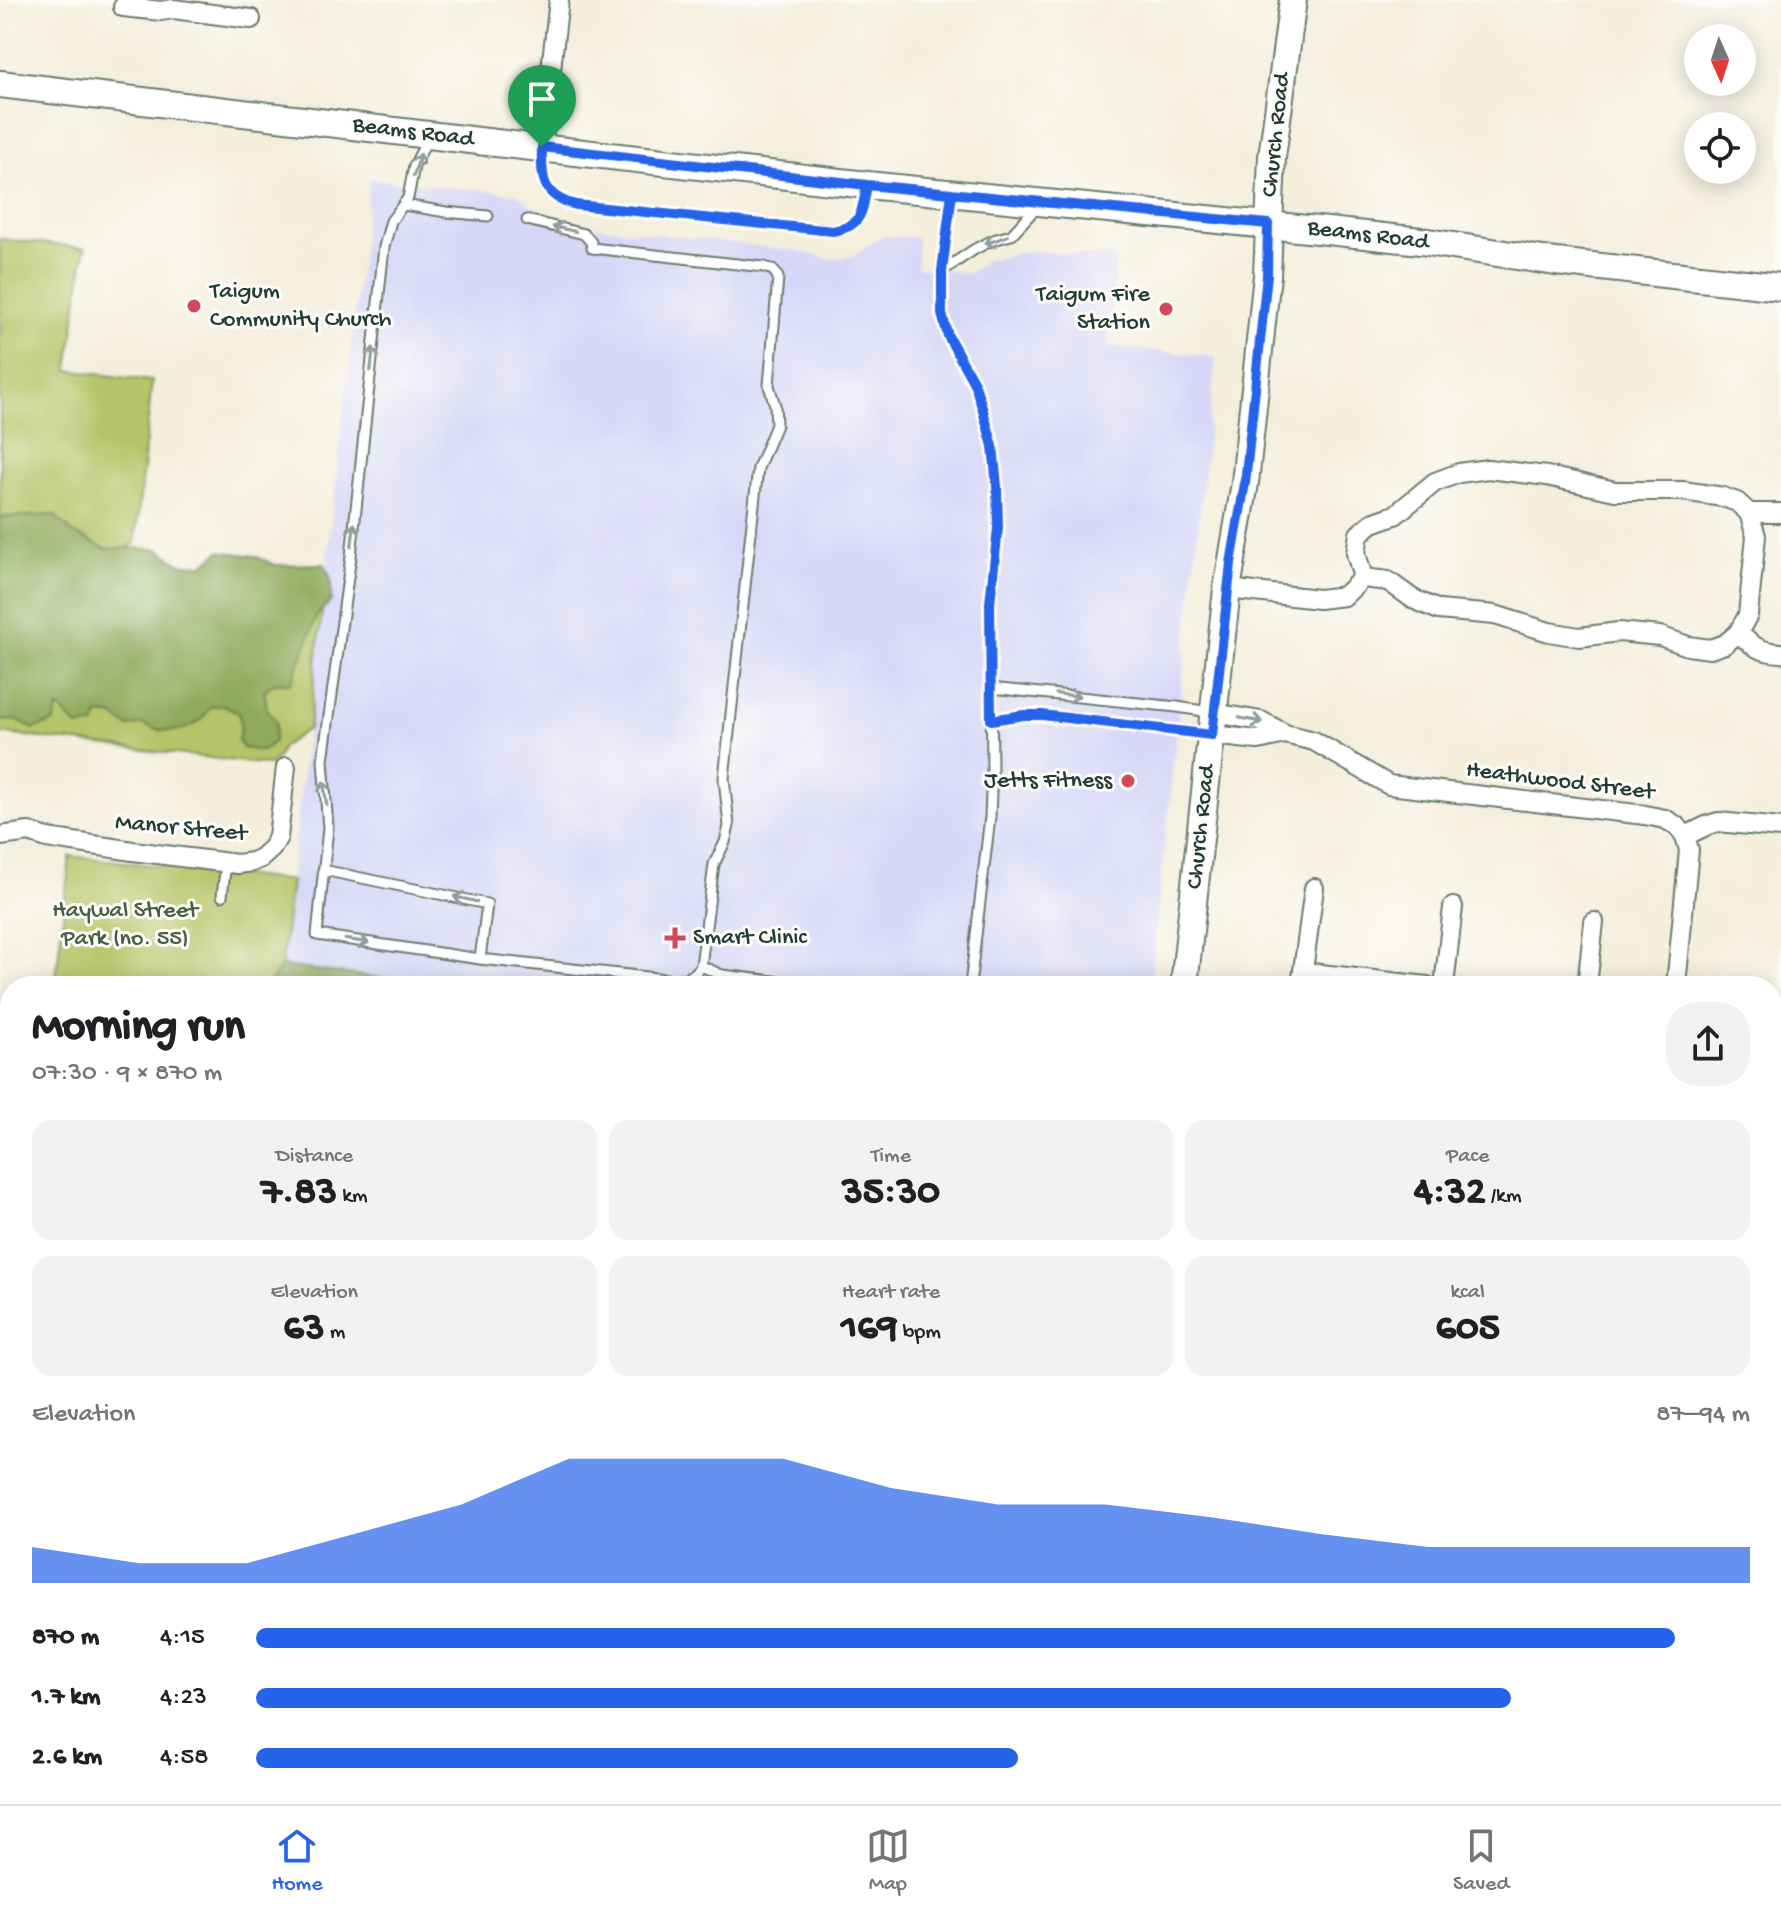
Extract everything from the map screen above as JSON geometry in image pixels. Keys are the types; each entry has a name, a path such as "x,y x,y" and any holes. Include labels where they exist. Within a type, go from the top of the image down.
{"main road":[{"name":"Church Road","path":"1185,976 1227,589 1247,468 1267,275 1272,157 1293,0"},
{"name":"Beams Road","path":"0,84 867,185 1421,241 1556,262 1781,287"}],"street":[{"path":"542,147 559,0"},
{"path":"123,7 161,11 174,4 251,19"},
{"path":"1488,469 1547,476 1615,491 1683,491 1723,497 1737,502 1749,513 1756,536 1748,615 1738,633 1725,644 1710,649 1688,646 1660,636 1619,632 1579,637 1549,632 1495,615 1439,610 1413,599 1388,581 1363,578 1356,553 1359,534 1372,523 1395,515 1435,482 1459,473 1488,469"},
{"path":"1749,513 1781,513"},
{"path":"1227,589 1319,599 1344,596 1363,578"},
{"path":"1738,633 1755,648 1781,653"},
{"name":"Heathwood Street","path":"1213,724 1258,740 1285,734 1314,741 1389,785 1656,817 1671,822 1685,836"},
{"name":"Manor Street","path":"0,836 29,832 47,838 152,854 245,864 267,854 275,844 280,829 286,767"},
{"path":"1677,976 1689,858 1685,836 1718,822 1781,828"},
{"path":"1302,976 1314,888"},
{"path":"1445,976 1453,907"},
{"path":"1588,976 1594,922"}],"lane":[{"path":"430,135 414,166 411,189 404,205 388,228 381,276 355,523 323,760 328,828 317,935 480,959 638,976"},
{"path":"542,147 541,169 547,188 565,203 576,205 833,231 851,226 860,217 867,185"},
{"path":"952,193 942,271 944,326 975,385 993,446 998,516 990,603 990,817 971,976"},
{"path":"942,271 975,249 1011,235 1043,201"},
{"path":"404,205 488,216"},
{"path":"527,220 584,234 592,248 764,267 773,270 778,277 769,386 775,405 776,425 758,468 724,778 729,826 714,864 701,966 692,976"},
{"path":"991,688 1146,704 1213,724"},
{"path":"991,720 1042,715 1213,724"},
{"path":"222,896 226,863"},
{"path":"323,870 487,904 480,959"},
{"path":"701,966 731,976"}],"shaded area":[{"path":"370,179 518,194 538,211 559,222 797,251 831,259 854,256 885,236 917,238 917,268 970,273 986,260 1029,251 1116,257 1108,346 1216,357 1151,976 365,976 281,966"}],"green space":[{"path":"0,239 85,248 68,370 152,381 135,543 128,547 104,548 88,542 71,532 54,515 0,517"},
{"path":"54,515 73,533 106,549 158,549 181,564 203,565 220,551 255,556 275,565 324,564 331,579 331,601 317,615 291,683 274,683 264,691 267,709 276,721 274,741 262,751 244,748 238,741 241,726 239,713 224,705 210,707 202,719 192,726 171,731 143,724 129,727 111,715 99,714 94,725 78,727 58,707 54,722 34,729 15,720 0,721 0,517"},
{"path":"322,610 309,728 282,747 278,757 269,765 0,733 0,721 15,720 58,707 78,727 94,724 99,714 143,724 201,720 210,707 224,705 239,712 241,726 238,741 243,748 262,751 267,709 264,690 274,683 291,683 317,614"},
{"name":"Haywal Street Park (no. 55)","path":"70,856 291,881 280,976 56,976"},
{"path":"281,966 363,976 274,976"}],"place":[{"name":"Taigum Community Church","path":"194,306"},
{"name":"Taigum Fire Station","path":"1166,309"},
{"name":"Jetts Fitness","path":"1128,781"},
{"name":"Smart Clinic","path":"675,938"}],"route":[{"path":"542,147 541,169 547,188 565,203 576,205 833,231 851,226 860,217 867,185 1043,201 1268,224 1267,275 1245,483 1231,563 1212,735 1042,715 991,720 990,603 998,528 997,486 993,446 975,385 948,336 942,314 942,271 952,193 867,185 542,147"}]}
